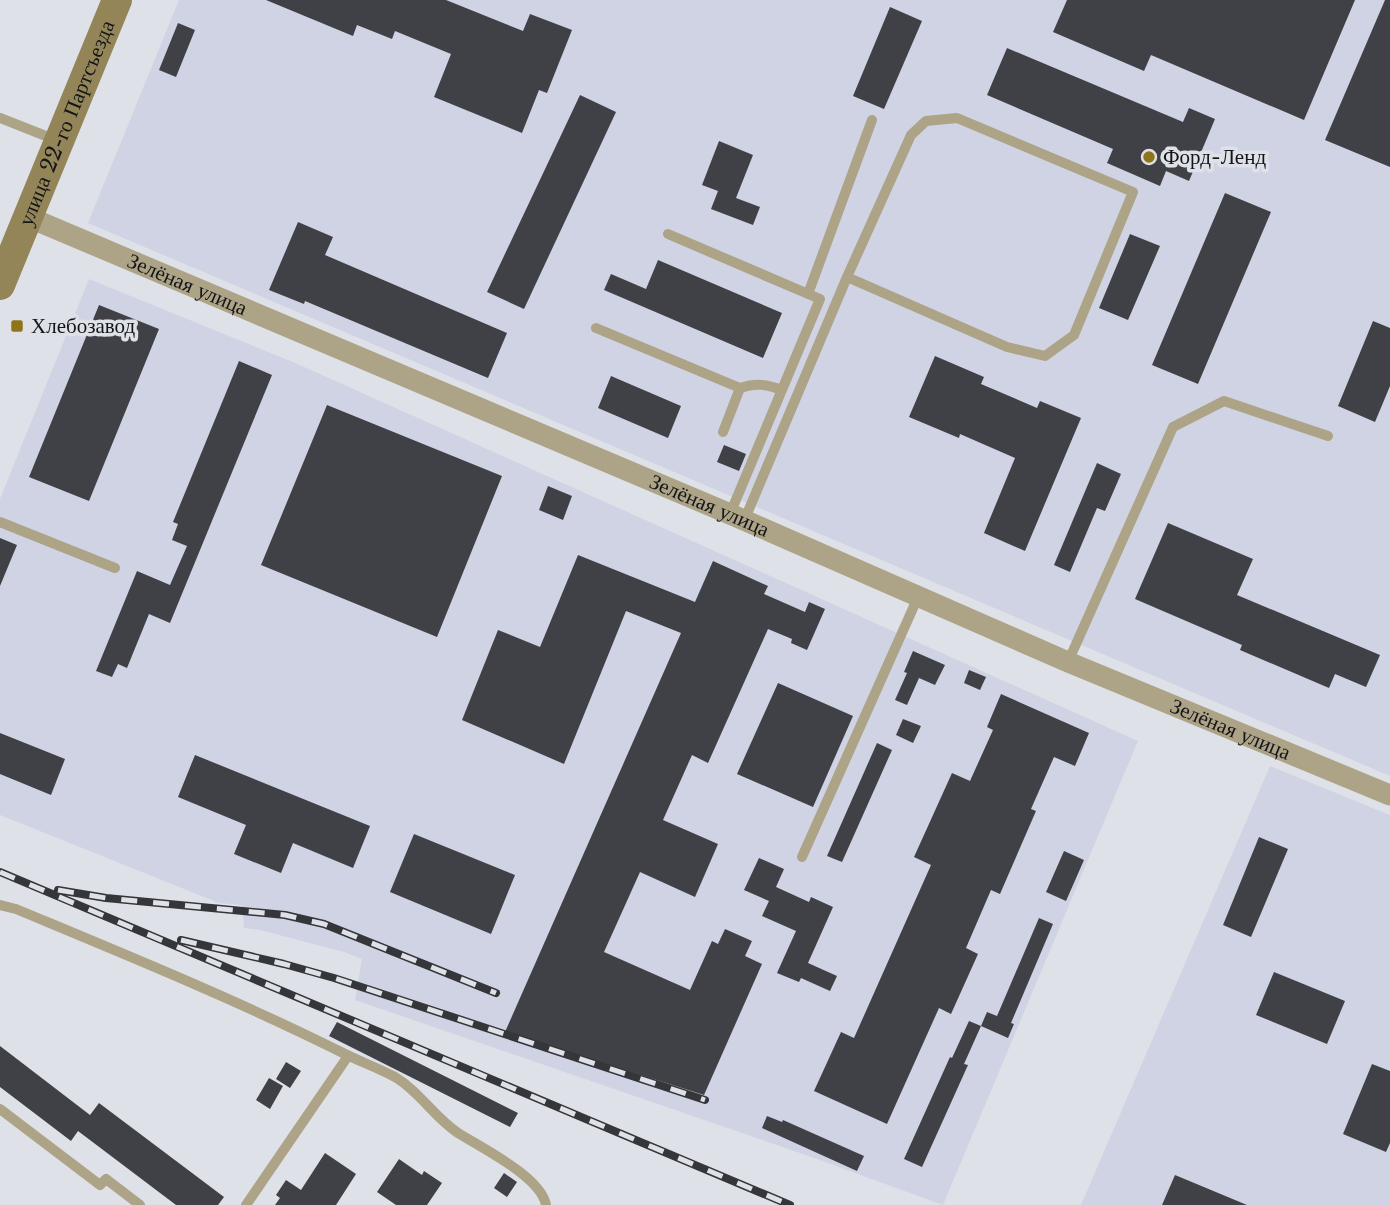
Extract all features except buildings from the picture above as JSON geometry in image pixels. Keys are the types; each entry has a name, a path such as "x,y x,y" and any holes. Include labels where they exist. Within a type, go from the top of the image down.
{"main road":[{"name":"улица 22-го Партсъезда","path":"0,285 117,0"}],"street":[{"name":"Зелёная улица","path":"28,217 737,517 1068,662 1390,795"}],"lane":[{"path":"0,118 59,141"},
{"path":"737,517 911,135 926,121 957,118 1133,192 1074,335 1045,356 1007,347 848,277"},
{"path":"808,294 872,120"},
{"path":"668,234 820,299 782,390 737,517"},
{"path":"596,328 740,388 752,384 766,384 782,390"},
{"path":"723,432 740,388"},
{"path":"1068,662 1173,427 1224,401 1328,436"},
{"path":"0,522 115,568"},
{"path":"802,857 918,597"},
{"path":"0,905 16,909 161,970 276,1020 396,1077 452,1129 540,1188 546,1205"},
{"path":"246,1205 348,1056"},
{"path":"0,1109 100,1185 106,1179 140,1205"}],"shaded area":[{"path":"179,0 1390,0 1390,776 88,223"},
{"path":"89,279 293,362 1138,741 943,1205 355,1000 362,959 344,952 244,928 242,905 219,903 0,815 0,499"},
{"path":"1270,766 1390,815 1390,1205 1081,1205"}],"railway":[{"path":"0,872 790,1205"},
{"path":"58,890 106,898 285,915 324,924 496,993"},
{"path":"181,940 334,978 705,1100"}],"place":[{"name":"Форд-Ленд","path":"1149,157"},
{"name":"Хлебозавод","path":"17,326"}]}
